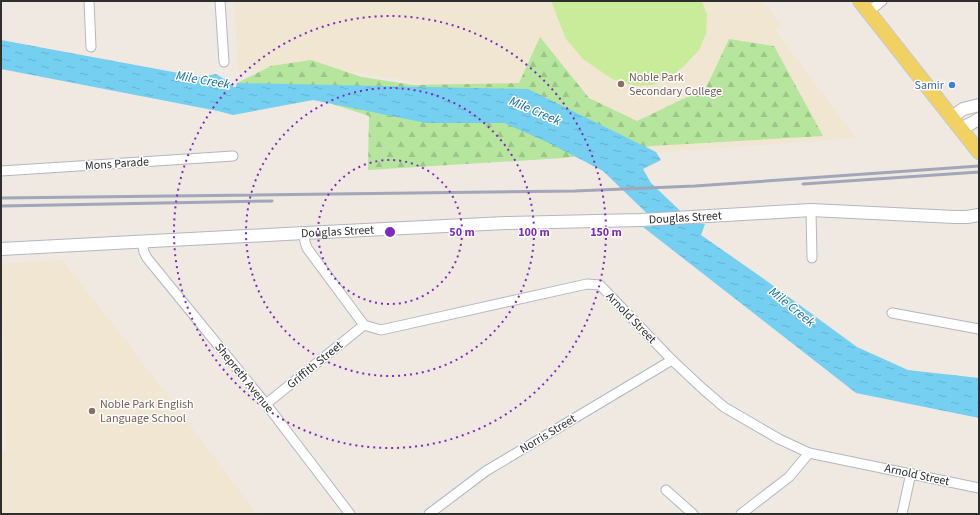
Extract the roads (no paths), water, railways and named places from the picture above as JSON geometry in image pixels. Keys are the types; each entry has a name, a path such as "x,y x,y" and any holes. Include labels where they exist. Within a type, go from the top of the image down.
{"main road":[{"path":"864,6 979,152"},
{"path":"951,118 963,109 979,105"},
{"path":"961,129 979,119"},
{"path":"959,217 979,208"},
{"name":"Douglas Street","path":"1,249 506,223 641,220 811,210 959,217 979,215"},
{"name":"Douglas Street","path":"959,217 979,221"}],"street":[{"path":"89,1 91,47"},
{"path":"220,1 224,62"},
{"path":"864,6 882,1"},
{"name":"Mons Parade","path":"1,171 233,156"},
{"path":"811,210 812,258"},
{"path":"304,233 307,248 364,325"},
{"name":"Shepreth Avenue","path":"142,241 147,258 266,404 350,514"},
{"name":"Arnold Street","path":"364,325 381,330 587,284 600,285 702,389 724,407 779,439 809,453 979,488"},
{"path":"892,313 979,329"},
{"name":"Griffith Street","path":"266,404 364,325"},
{"name":"Norris Street","path":"428,514 486,471 672,360"},
{"path":"741,514 789,477 809,453"},
{"path":"902,514 911,473"},
{"path":"666,490 693,514"}],"water":[{"name":"Mile Creek","path":"1,40 200,77 216,74 232,84 233,87 236,87 237,83 528,89 656,152 661,160 643,169 651,183 693,223 705,224 701,235 857,347 908,370 979,378 979,418 856,393 643,227 659,225 603,171 551,144 504,123 426,123 313,100 233,115 1,69"}],"railway":[{"path":"1,198 575,191 695,186 979,166"},
{"path":"803,184 979,172"},
{"path":"1,206 272,201"}],"place":[{"name":"Noble Park Secondary College","path":"621,84"},
{"name":"Samir","path":"952,85"},
{"name":"Noble Park English Language School","path":"92,411"}]}
